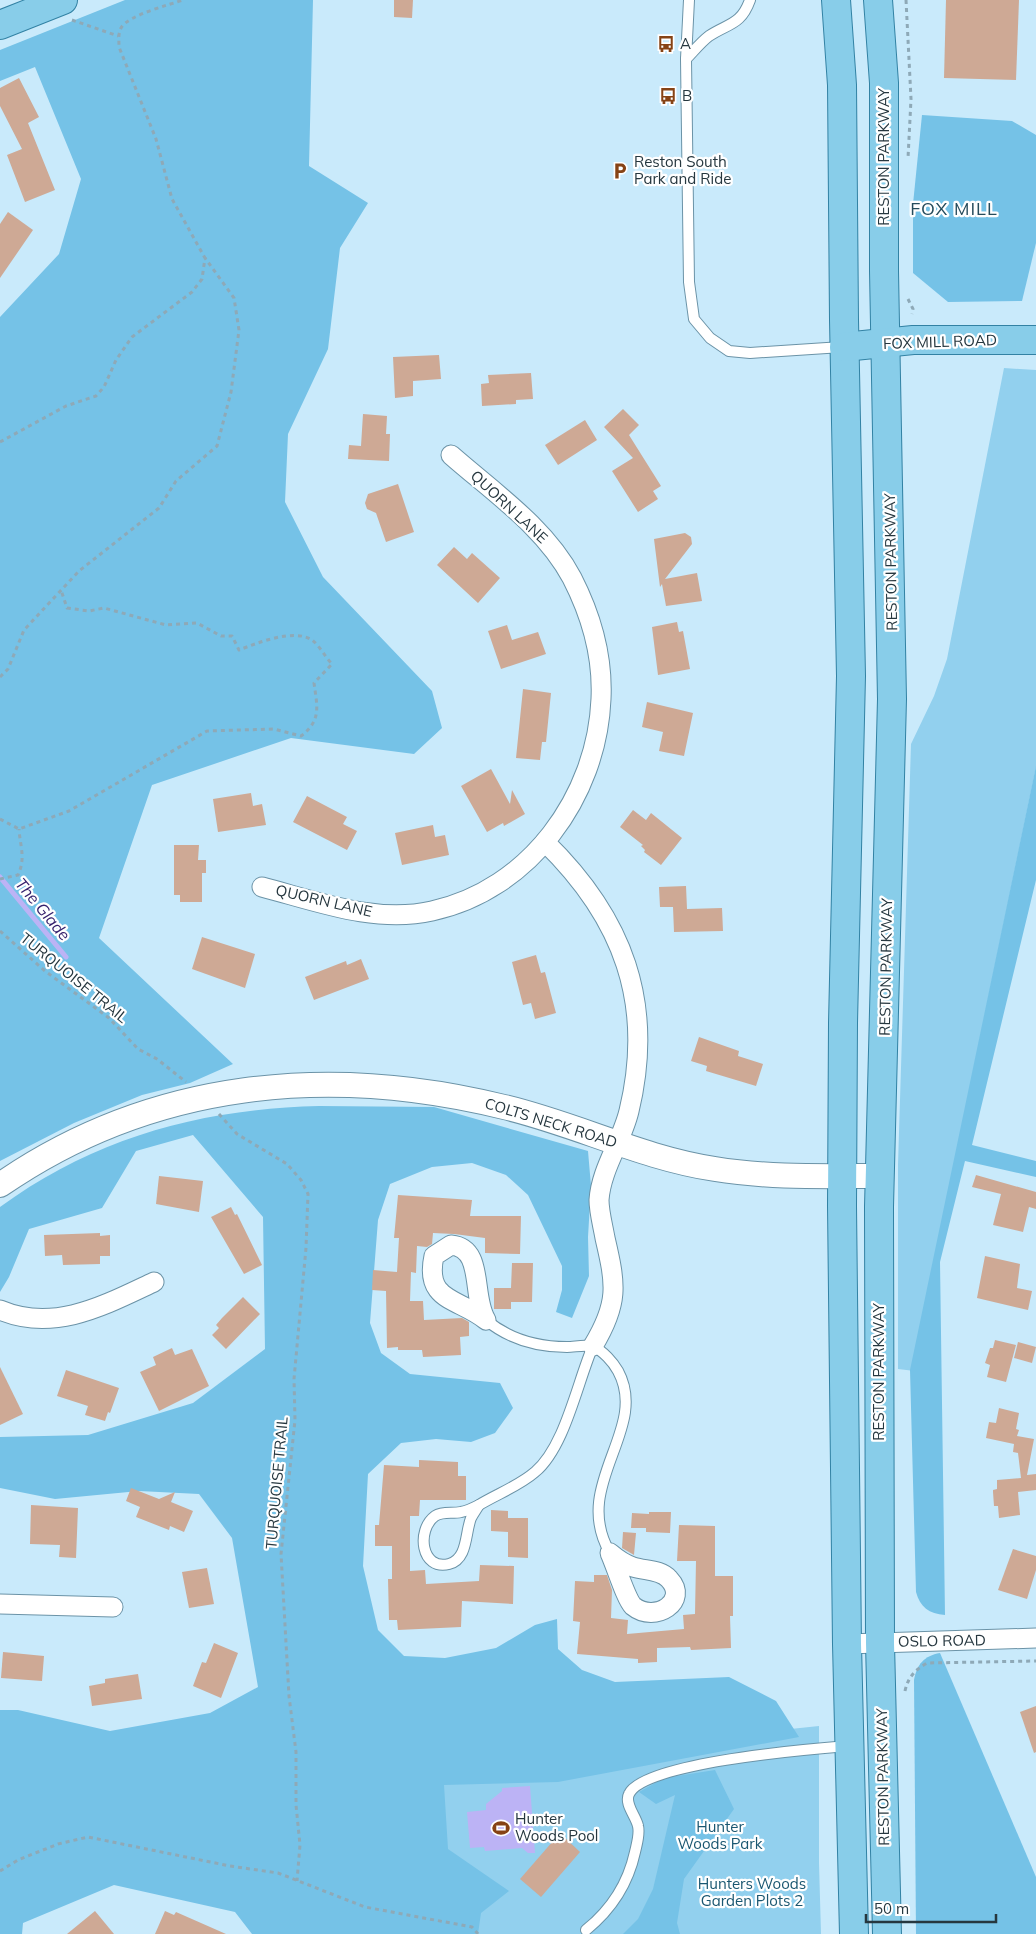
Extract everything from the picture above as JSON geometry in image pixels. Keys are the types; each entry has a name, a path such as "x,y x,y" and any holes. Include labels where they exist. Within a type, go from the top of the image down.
{"main road":[{"path":"836,0 842,85 844,347 851,676 842,1176 847,1644 854,1934"},
{"name":"RESTON PARKWAY","path":"878,0 884,83 892,699 879,1176 880,1643 887,1934"},
{"path":"0,25 67,7"},
{"name":"FOX MILL ROAD","path":"844,347 954,339 1036,340"}],"street":[{"name":"QUORN LANE","path":"262,887 346,909 377,914 431,912 459,903 487,890 512,874 545,842 563,818 581,786 596,739 601,699 600,667 594,636 585,606 571,576 553,549 532,525 452,455"},
{"path":"545,842 588,888 607,920 632,982 637,1014 636,1077 629,1112 618,1144 601,1183 599,1202 614,1278 614,1297 609,1316 593,1346"},
{"name":"COLTS NECK ROAD","path":"0,1184 49,1154 105,1128 149,1112 251,1088 301,1084 355,1084 398,1087 505,1107 560,1123 618,1144 714,1169 788,1176 879,1176"},
{"path":"0,1310 29,1318 55,1319 78,1315 99,1308 154,1282"},
{"path":"0,1604 113,1607"},
{"name":"OSLO ROAD","path":"847,1644 1036,1638"}],"lane":[{"path":"688,0 686,59 689,282 694,319 710,338 729,351 750,352 844,347"},
{"path":"686,59 708,36 734,25 746,12 750,0"},
{"path":"486,1320 498,1330 512,1337 540,1345 566,1347 593,1346 607,1356 617,1370 624,1384 626,1400 625,1417 600,1488 597,1510 598,1525 603,1542 610,1553"},
{"path":"479,1505 471,1519 459,1559 444,1565 436,1564 429,1558 423,1543 425,1529 435,1516 442,1513 460,1513 521,1482 536,1471 548,1458 558,1442 593,1346"},
{"path":"586,1930 613,1904 626,1882 632,1865 639,1831 628,1803 628,1794 634,1787 654,1777 680,1769 763,1753 849,1746"}],"path":[{"path":"0,677 8,670 24,630 61,590 79,571 159,508 176,481 217,446 232,392 239,330 234,298 205,258 172,199 156,139 120,47 118,36 122,26 131,19 183,0"},
{"path":"906,0 910,99"},
{"path":"67,7 73,21 93,25 118,36"},
{"path":"0,442 66,406 96,396 104,387 116,360 132,337 192,292 202,280 205,258"},
{"path":"0,819 19,829 69,811 207,731 274,729 301,736 311,729 316,715 318,706 314,683 332,664 312,640 291,636 262,640 240,650 232,636 221,636 196,623 166,625 104,608 90,611 68,608 61,590"},
{"path":"0,879 18,875 23,865 23,850 19,829"},
{"name":"TURQUOISE TRAIL","path":"0,931 45,972 109,1018 138,1049 173,1071 204,1098"},
{"name":"TURQUOISE TRAIL","path":"228,1124 237,1134 287,1164 308,1194 306,1248 294,1379 294,1438 281,1554 289,1696 296,1752 296,1805 300,1845 297,1882"},
{"path":"905,1700 904,1691 909,1678 916,1670 927,1663 1036,1661"},
{"path":"0,1871 18,1860 58,1844 88,1837 230,1866 278,1873 365,1907 472,1927 478,1934"}],"green space":[{"path":"1004,368 1036,370 1036,767 933,1265 923,1372 898,1369 898,1165 911,744 934,696 947,659"},
{"name":"Hunter Woods Park","path":"819,1726 821,1934 340,1934 295,1782"}],"shaded area":[{"path":"125,0 313,0 309,166 368,203 340,248 328,349 288,434 285,502 323,577 432,691 442,728 414,754 291,738 152,785 99,938 233,1064 190,1083 142,1095 74,1123 0,1161 0,317 59,254 81,179 35,67 0,81 0,50"},
{"path":"922,115 1012,121 1036,135 1036,243 1022,301 948,302 913,273 913,204"},
{"path":"1036,766 1036,880 972,1145 1036,1161 1036,1177 965,1161 940,1262 945,1615 926,1609 920,1602 916,1592 910,1370"},
{"path":"319,1106 434,1107 588,1151 591,1186 588,1237 589,1276 572,1318 556,1312 562,1290 562,1266 528,1195 506,1175 472,1163 432,1167 390,1184 378,1220 370,1323 381,1353 410,1374 500,1383 513,1408 495,1433 471,1442 436,1439 401,1443 368,1474 363,1566 378,1630 404,1656 445,1658 496,1648 535,1625 557,1619 558,1649 582,1670 615,1682 729,1677 776,1701 799,1737 558,1782 444,1785 448,1849 509,1891 481,1913 478,1934 252,1934 235,1912 114,1885 23,1923 22,1934 0,1934 0,1710 18,1710 110,1731 210,1713 258,1687 232,1538 199,1494 139,1491 55,1499 0,1488 0,1437 88,1435 193,1403 265,1349 263,1217 193,1135 136,1151 102,1208 29,1229 9,1277 0,1292 0,1207 36,1183 74,1162 112,1145 151,1131 233,1113 275,1108"},
{"path":"940,1653 1036,1877 1036,1934 916,1934 914,1680 919,1665 930,1656"},
{"path":"715,1770 734,1809 684,1879 677,1923 680,1934 623,1934 638,1919 653,1889 675,1795 656,1804 639,1792 664,1778"},
{"name":"Hunter Woods Pool","path":"530,1786 535,1853 528,1853 522,1848 485,1851 484,1847 470,1848 467,1812 486,1810 486,1804 502,1791 502,1788"}],"building":[{"path":"394,0 413,0 412,18 394,17"},
{"path":"946,0 1019,0 1016,80 944,78"},
{"path":"19,78 39,117 28,123 55,190 25,202 7,155 22,149 0,106 0,88"},
{"path":"8,212 33,230 0,278 0,224"},
{"path":"439,355 441,379 413,381 413,396 395,398 393,357"},
{"path":"531,373 533,399 516,400 516,404 482,406 481,384 489,383 488,375"},
{"path":"623,409 639,425 629,435 661,486 653,491 658,499 638,512 612,471 633,458 604,427"},
{"path":"363,414 387,416 386,434 390,434 389,461 348,459 349,445 361,446"},
{"path":"585,420 597,440 558,465 545,445"},
{"path":"398,484 414,532 386,542 376,513 367,509 365,503 368,494"},
{"path":"685,533 691,537 692,544 665,579 697,573 702,601 666,606 662,584 660,587 654,539"},
{"path":"454,547 467,559 472,553 500,578 478,603 437,565"},
{"path":"677,622 679,632 683,631 690,669 658,675 652,627"},
{"path":"507,625 512,640 538,632 546,654 501,669 488,631"},
{"path":"523,689 551,693 546,742 542,742 540,760 516,758"},
{"path":"647,702 693,713 684,756 659,751 663,732 642,727"},
{"path":"491,769 510,804 512,790 525,814 504,826 503,823 487,832 461,786"},
{"path":"251,793 253,806 262,804 266,825 218,832 213,799"},
{"path":"307,796 347,817 343,824 357,831 347,850 293,822"},
{"path":"633,810 646,820 651,813 682,838 661,865 644,852 645,850 641,846 643,845 620,827"},
{"path":"433,825 435,837 445,835 449,855 402,865 395,833"},
{"path":"174,845 199,845 198,860 206,860 206,873 202,873 202,902 180,902 180,895 174,895"},
{"path":"686,886 687,909 722,908 723,931 674,932 673,907 660,907 659,887"},
{"path":"202,937 255,954 245,988 192,969"},
{"path":"536,955 541,973 545,972 556,1013 535,1019 531,1003 523,1005 512,962"},
{"path":"361,959 369,979 314,1000 305,977 346,961 347,965"},
{"path":"699,1037 739,1051 738,1056 763,1064 756,1086 706,1071 707,1066 691,1061"},
{"path":"976,1175 1036,1192 1036,1209 1029,1207 1023,1232 993,1225 1001,1194 972,1187"},
{"path":"159,1176 203,1181 199,1212 156,1204"},
{"path":"398,1195 472,1200 470,1216 521,1216 520,1254 485,1253 485,1238 454,1234 433,1233 432,1244 427,1247 417,1246 416,1273 411,1272 410,1301 423,1301 424,1320 462,1318 469,1322 469,1336 460,1337 461,1355 423,1357 422,1350 398,1350 398,1347 387,1348 386,1291 372,1290 373,1270 397,1272 399,1238 394,1238"},
{"path":"231,1207 235,1215 237,1214 262,1265 244,1274 211,1217"},
{"path":"100,1233 100,1236 110,1235 110,1256 100,1256 100,1264 63,1265 62,1255 45,1256 44,1235"},
{"path":"985,1256 1020,1264 1017,1288 1032,1291 1028,1310 977,1298"},
{"path":"512,1263 533,1263 532,1302 511,1302 511,1309 494,1309 494,1288 511,1288"},
{"path":"243,1297 260,1314 226,1349 212,1335 219,1328 216,1325"},
{"path":"995,1340 1016,1345 1006,1382 987,1377 990,1365 985,1363"},
{"path":"1018,1342 1036,1347 1032,1363 1014,1358"},
{"path":"172,1348 175,1355 192,1349 209,1386 159,1411 140,1372 156,1365 153,1357"},
{"path":"0,1367 23,1414 0,1425"},
{"path":"66,1370 119,1388 105,1421 85,1415 88,1406 57,1396"},
{"path":"999,1408 1019,1413 1016,1429 1019,1430 1017,1436 1034,1439 1027,1475 1036,1474 1036,1490 1018,1492 1020,1515 999,1518 998,1506 994,1506 993,1492 993,1490 997,1489 997,1480 1021,1478 1018,1453 1013,1452 1014,1444 986,1438 989,1422 996,1423"},
{"path":"419,1460 458,1462 458,1476 466,1476 466,1500 420,1500 419,1516 410,1516 410,1571 425,1570 426,1584 479,1581 480,1565 514,1566 513,1604 462,1601 461,1627 398,1630 397,1620 389,1620 388,1579 392,1579 392,1546 375,1546 375,1525 379,1525 384,1465 419,1467"},
{"path":"131,1488 159,1499 175,1492 171,1502 193,1511 184,1532 170,1526 169,1530 136,1517 140,1507 126,1501"},
{"path":"31,1505 78,1508 76,1558 59,1557 60,1545 30,1544"},
{"path":"491,1510 508,1511 508,1518 528,1518 528,1558 508,1557 508,1532 491,1531"},
{"path":"649,1512 671,1512 670,1533 646,1532 646,1528 631,1528 632,1513 649,1514"},
{"path":"679,1525 715,1526 715,1576 733,1576 733,1616 730,1616 731,1648 691,1650 690,1647 657,1648 657,1662 638,1663 638,1659 577,1654 580,1622 573,1621 575,1581 594,1582 594,1575 607,1575 612,1590 611,1618 628,1620 627,1634 684,1629 683,1615 695,1614 696,1561 677,1561"},
{"path":"623,1532 636,1533 634,1555 622,1548"},
{"path":"1013,1549 1036,1556 1036,1570 1027,1599 998,1590"},
{"path":"207,1568 214,1604 189,1608 182,1572"},
{"path":"214,1643 238,1653 221,1698 193,1686 202,1662 206,1663"},
{"path":"3,1652 44,1656 42,1681 1,1678"},
{"path":"138,1674 142,1699 92,1706 89,1686 105,1683 105,1679"},
{"path":"1036,1706 1036,1752 1034,1753 1020,1712"},
{"path":"560,1833 580,1852 541,1897 520,1879"},
{"path":"95,1911 114,1934 67,1934"},
{"path":"165,1911 174,1915 176,1912 226,1934 155,1934"}],"waterway":[{"name":"The Glade","path":"0,877 66,957"}],"place":[{"name":"A","path":"666,44"},
{"name":"B","path":"668,96"},
{"name":"Reston South Park and Ride","path":"620,171"},
{"name":"Hunter Woods Pool","path":"501,1828"}],"district":[{"name":"FOX MILL","path":"954,209"}],"park label":[{"name":"Hunters Woods Garden Plots 2","path":"752,1892"}]}
